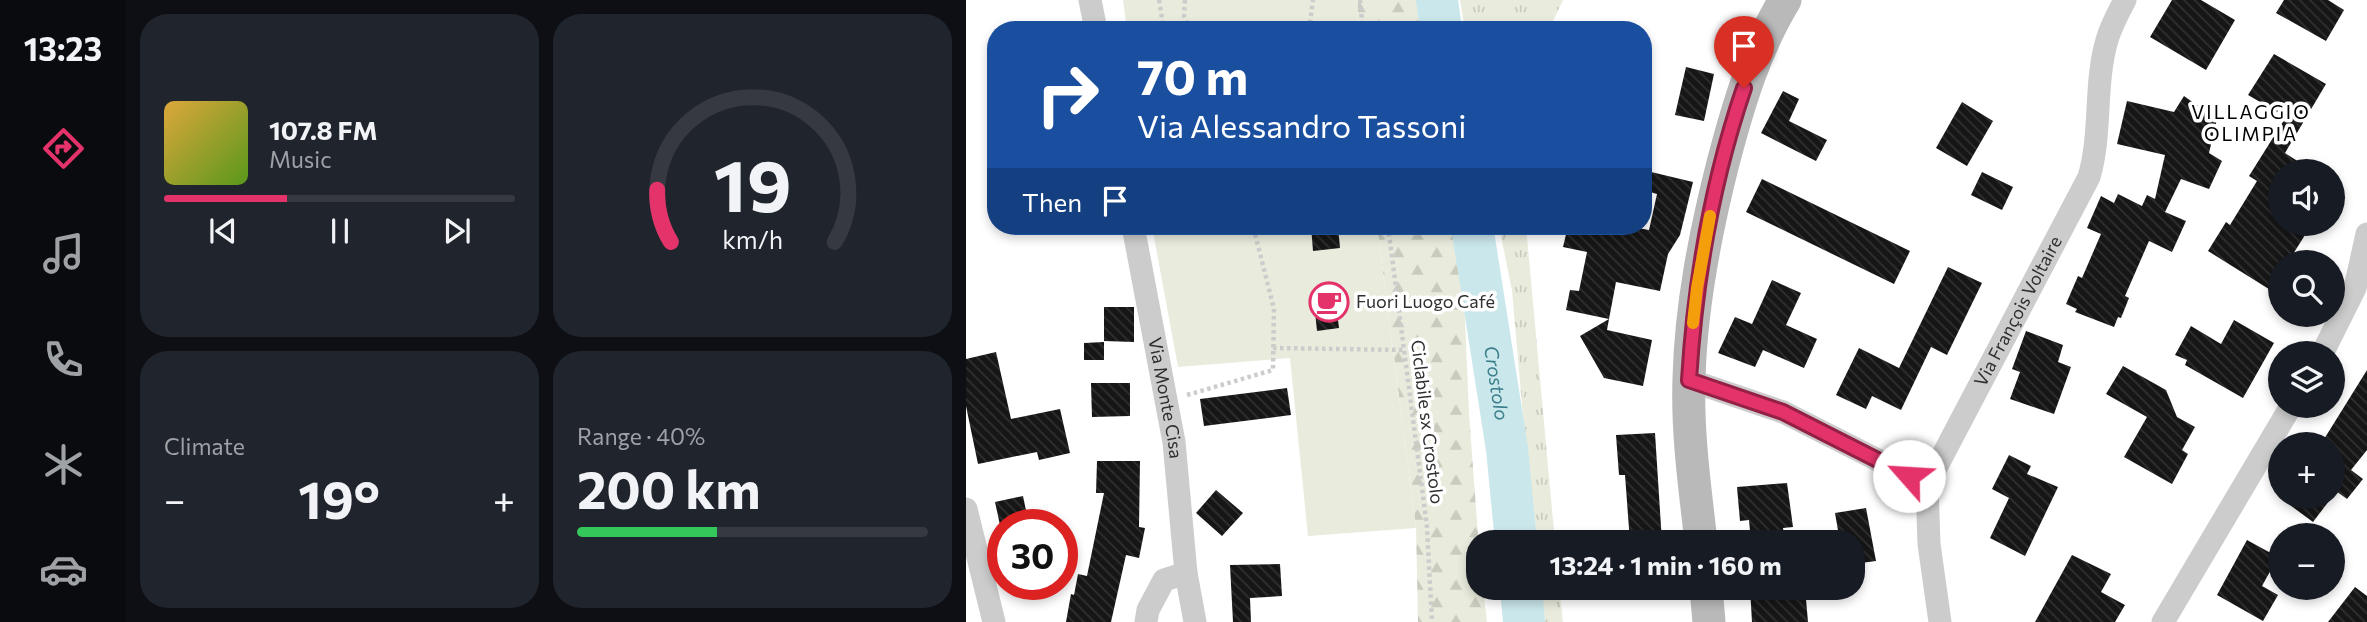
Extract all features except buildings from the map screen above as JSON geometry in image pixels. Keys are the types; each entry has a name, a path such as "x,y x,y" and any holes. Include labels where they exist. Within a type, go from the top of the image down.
{"street":[{"path":"1090,0 1094,21"},
{"path":"1700,530 1691,443 1689,380 1697,288 1716,190 1748,75 1785,0"},
{"name":"Via François Voltaire","path":"1940,622 1928,544 1927,485 2089,177 2094,160 2102,62 2107,41 2125,0"},
{"path":"2329,341 2356,288 2367,234"},
{"name":"Via Monte Cisa","path":"1135,235 1174,442 1186,573 1195,622"},
{"path":"1689,380 1783,412 1927,485"},
{"path":"2162,622 2284,418"},
{"path":"966,509 995,622"},
{"path":"1146,622 1148,610 1164,580 1186,573"},
{"path":"1707,600 1709,622"}],"path":[{"path":"1159,0 1162,21"},
{"path":"1185,0 1186,21"},
{"path":"1310,21 1313,0"},
{"path":"1360,0 1362,21"},
{"path":"1167,401 1273,370 1274,309 1255,235"},
{"name":"Ciclabile sx Crostolo","path":"1389,235 1427,527 1432,622"},
{"path":"1273,348 1404,350"}],"green space":[{"path":"1123,0 1357,0 1358,21 1126,21"},
{"path":"1357,0 1431,0 1433,21 1358,21"},
{"path":"1460,0 1563,0 1553,21 1464,21"},
{"path":"1154,235 1378,235 1416,528 1308,536 1290,358 1178,367"},
{"path":"1378,235 1460,235 1478,530 1466,530 1466,600 1484,600 1487,622 1418,622 1416,528"},
{"path":"1501,235 1527,235 1554,530 1533,530 1512,291"},
{"path":"1540,600 1560,600 1563,622 1542,622"}],"waterway":[{"name":"Crostolo","path":"1437,0 1440,21"},
{"name":"Crostolo","path":"1473,235 1507,449 1515,530"},
{"name":"Crostolo","path":"1522,600 1524,622"}],"slow traffic":[{"path":"1693,323 1710,216"}],"place":[{"name":"Fuori Luogo Café","path":"1329,302"}],"district":[{"name":"VILLAGGIO OLIMPIA","path":"2251,123"}],"route":[{"path":"1744,88 1705,240 1697,288 1689,380 1783,412 1909,476"}]}
